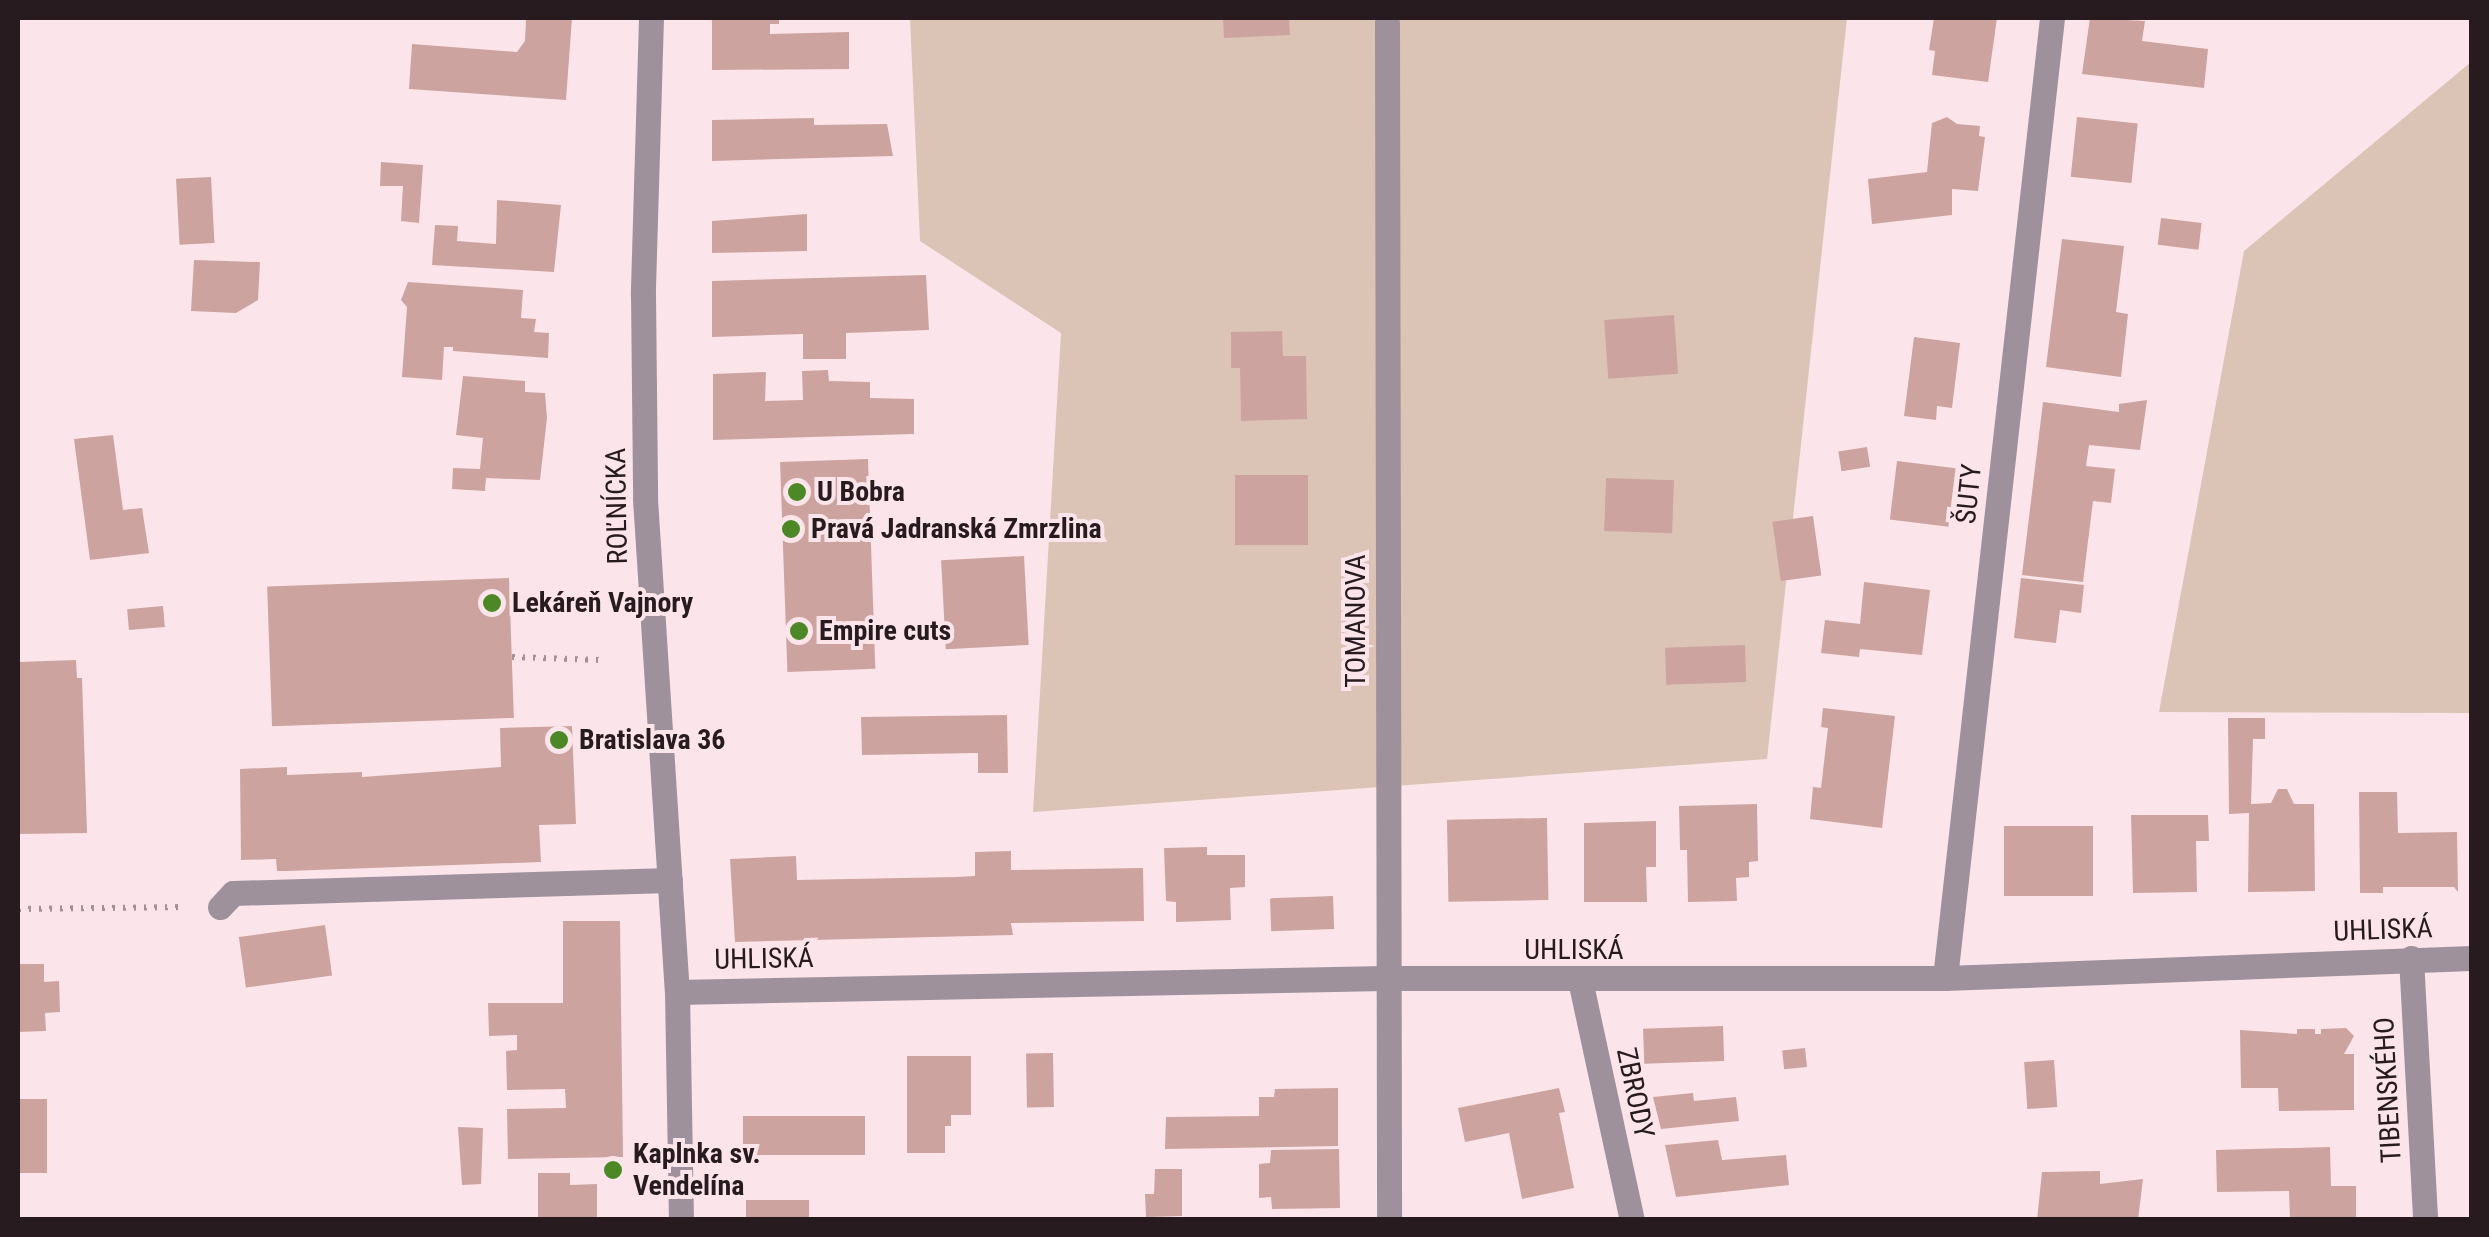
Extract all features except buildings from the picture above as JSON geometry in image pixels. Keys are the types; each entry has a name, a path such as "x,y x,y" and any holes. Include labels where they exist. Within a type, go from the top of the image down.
{"street":[{"name":"ROĽNÍCKA","path":"652,18 643,294 645,499 676,992 681,1220"},
{"name":"ŠUTY","path":"1945,978 2052,18"},
{"name":"TOMANOVA","path":"1387,23 1385,978 1389,1220"},
{"path":"220,907 233,893 670,880"},
{"name":"TIBENSKÉHO","path":"2411,958 2425,1220"},
{"name":"UHLISKÁ","path":"676,992 1385,978 1945,978 2472,958"},
{"name":"ZBRODY","path":"1580,980 1632,1220"}],"path":[{"path":"512,657 600,660"},
{"path":"18,909 220,907"}],"shaded area":[{"path":"910,18 1847,18 1767,759 1033,812 1061,333 920,241"},
{"path":"2471,62 2471,713 2159,712 2244,251"}],"place":[{"name":"U Bobra","path":"797,492"},
{"name":"Pravá Jadranská Zmrzlina","path":"791,529"},
{"name":"Lekáreň Vajnory","path":"492,603"},
{"name":"Empire cuts","path":"799,631"},
{"name":"Bratislava 36","path":"559,740"},
{"name":"Kaplnka sv. Vendelína","path":"613,1170"}]}
